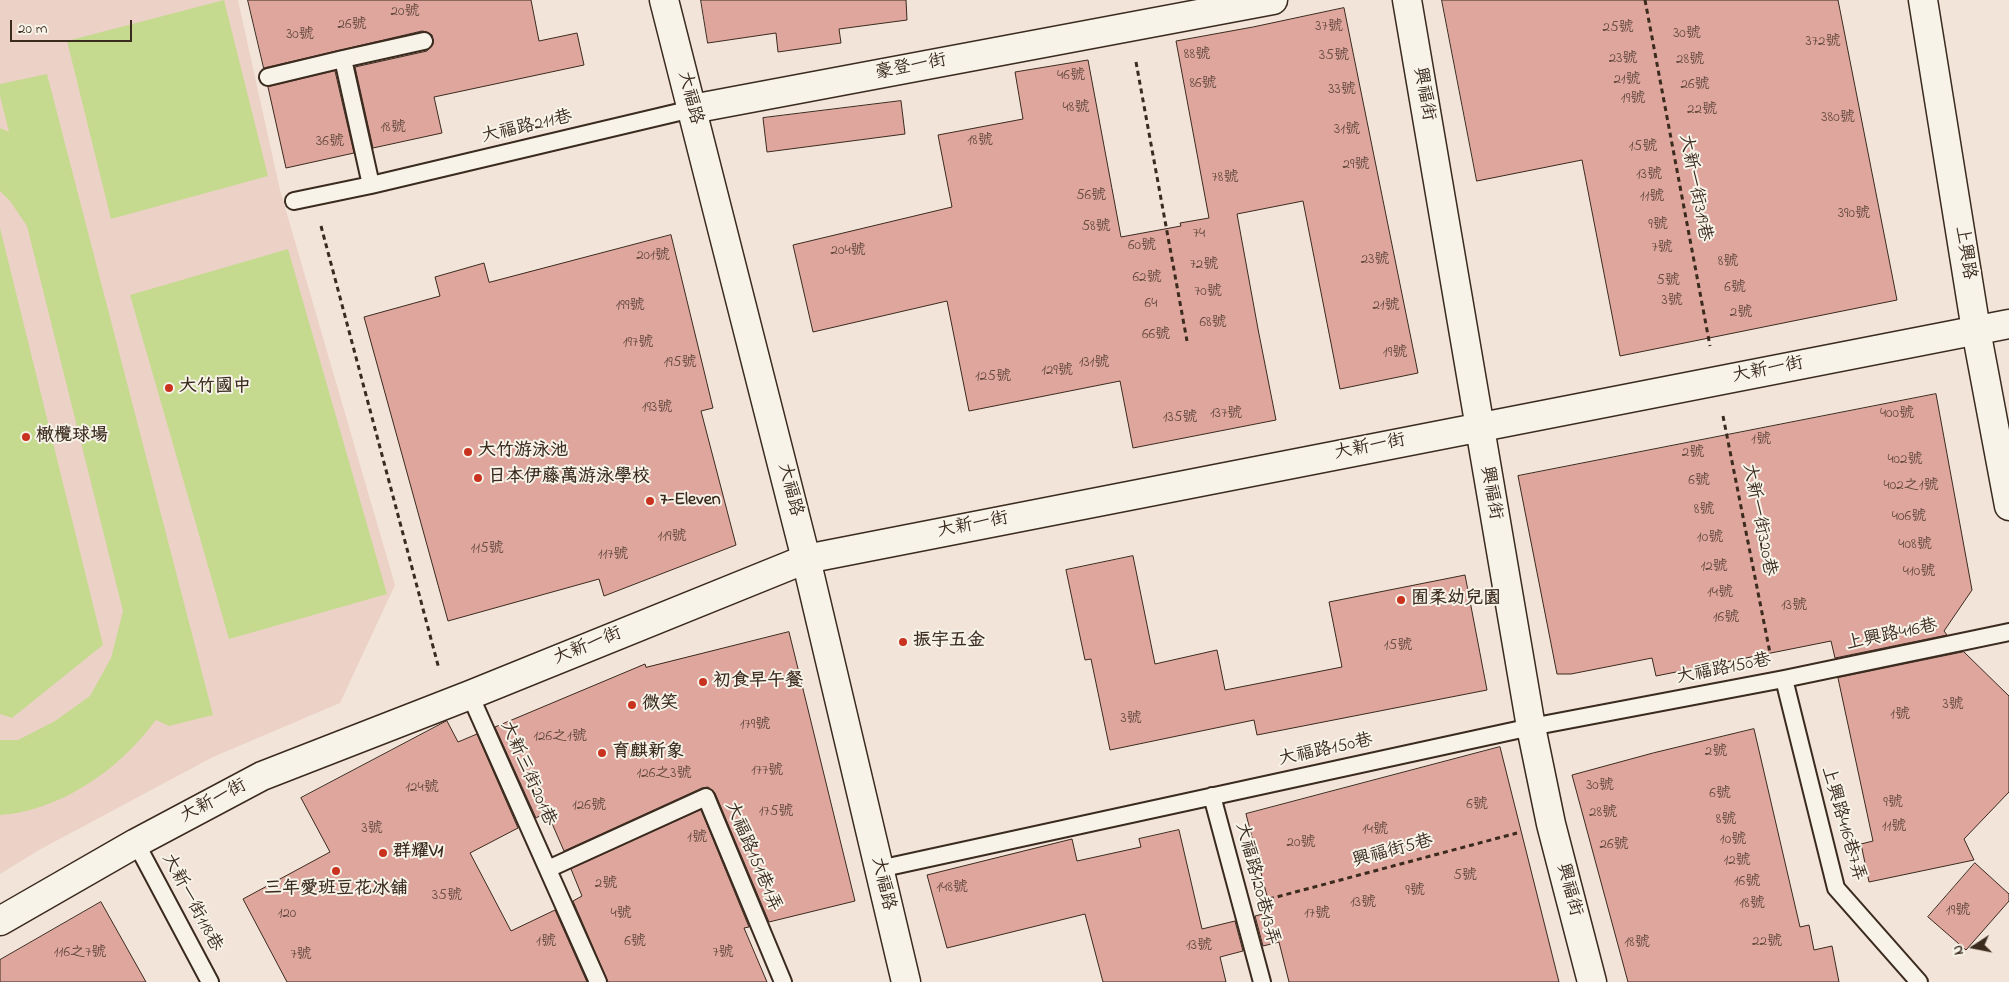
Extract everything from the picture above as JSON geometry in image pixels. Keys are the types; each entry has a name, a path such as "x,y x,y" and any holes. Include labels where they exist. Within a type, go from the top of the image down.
{"street":[{"name":"大福路","path":"664,0 806,559 906,982"},
{"name":"豪登一街","path":"692,110 1273,0"},
{"name":"興福街","path":"1407,0 1531,728 1551,824 1592,982"},
{"name":"上興路","path":"1923,0 1976,330 2009,506"},
{"name":"大新一街","path":"0,921 136,843 262,776 459,700 806,559 2009,324"}],"lane":[{"path":"268,77 424,41"},
{"path":"343,59 371,185"},
{"name":"大福路211巷","path":"294,201 371,185 692,110"},
{"name":"上興路416巷","path":"1784,679 2009,632"},
{"name":"大福路150巷","path":"879,869 1531,728 1784,679"},
{"name":"上興路416巷7弄","path":"1784,679 1836,888 1919,982"},
{"name":"大新三街201巷","path":"459,700 548,869 598,982"},
{"name":"大福路120巷13弄","path":"1212,796 1262,982"},
{"name":"大福路151巷1弄","path":"548,869 706,798 783,982"},
{"name":"大新一街118巷","path":"136,843 210,982"}],"path":[{"name":"大新一街319巷","path":"1645,0 1716,382"},
{"path":"1130,27 1187,341"},
{"path":"313,197 459,700"},
{"name":"大新一街320巷","path":"1716,382 1770,653"},
{"name":"興福街5巷","path":"1242,906 1551,824"}],"shaded area":[{"name":"大竹國中","path":"0,0 238,0 280,190 395,585 340,703 213,757 39,850 0,874"}],"green space":[{"path":"224,0 268,176 111,219 67,41"},
{"path":"47,74 213,715 169,726 156,720 138,742 118,761 88,784 54,802 18,813 0,815 0,740 18,740 55,721 90,696 111,658 123,611 27,226 10,201 0,191 0,128 9,132 0,96 0,84"},
{"name":"橄欖球場","path":"0,228 103,645 12,718 0,714"},
{"path":"288,249 387,594 229,639 130,295"}],"building":[{"path":"248,0 531,0 539,41 577,33 584,65 434,97 442,133 373,148 355,67 427,51 433,44 432,35 422,31 264,68"},
{"path":"701,0 906,0 907,20 839,29 841,43 778,52 776,33 708,43"},
{"path":"1442,0 1838,0 1897,300 1620,356 1582,160 1477,181"},
{"path":"1344,8 1418,373 1340,389 1303,201 1237,214 1276,420 1133,448 1120,381 969,411 947,301 813,332 793,245 952,207 938,135 1023,119 1015,72 1088,60 1121,237 1181,226 1180,223 1209,218 1176,41"},
{"path":"335,71 354,153 286,168 268,87"},
{"path":"901,101 905,134 767,152 763,118"},
{"path":"671,235 713,408 701,411 736,545 604,596 599,579 448,621 364,317 440,296 435,277 484,263 489,282"},
{"path":"1936,394 1972,590 1944,631 1947,635 1835,658 1831,641 1656,676 1652,658 1571,674 1557,674 1518,476"},
{"path":"1133,556 1155,664 1217,650 1225,690 1342,667 1329,602 1465,575 1487,690 1257,735 1254,720 1110,750 1091,659 1085,660 1066,570"},
{"path":"789,632 855,901 769,922 715,793 708,787 702,788 564,851 547,812 536,818 495,727 645,664 646,667"},
{"path":"1964,652 2009,696 2009,792 1964,839 1974,860 1869,882 1861,844 1873,841 1838,678"},
{"path":"447,721 458,742 477,734 518,828 470,853 511,931 555,910 587,982 287,982 243,899 330,852 301,798"},
{"path":"1754,729 1800,927 1809,925 1814,950 1832,946 1839,982 1628,982 1572,775"},
{"path":"1500,747 1559,982 1289,982 1279,942 1263,946 1255,916 1271,912 1246,814"},
{"path":"701,810 749,927 744,928 767,982 608,982 573,901 582,896 571,869"},
{"path":"1179,830 1202,929 1235,921 1243,951 1220,957 1226,982 1103,982 1085,914 947,948 927,875 1072,839 1077,861 1141,847 1139,839"},
{"path":"1975,863 2009,894 2009,901 1966,950 1928,917"},
{"path":"101,902 146,982 0,982 0,960"}],"place":[{"name":"大竹國中","path":"169,388"},
{"name":"橄欖球場","path":"26,437"},
{"name":"大竹游泳池","path":"468,452"},
{"name":"日本伊藤萬游泳學校","path":"478,478"},
{"name":"7-Eleven","path":"650,501"},
{"name":"囿柔幼兒園","path":"1401,600"},
{"name":"振宇五金","path":"903,642"},
{"name":"初食早午餐","path":"703,682"},
{"name":"微笑","path":"632,705"},
{"name":"育麒新象","path":"602,753"},
{"name":"群耀V1","path":"383,853"},
{"name":"三年愛班豆花冰舖","path":"336,871"}]}
